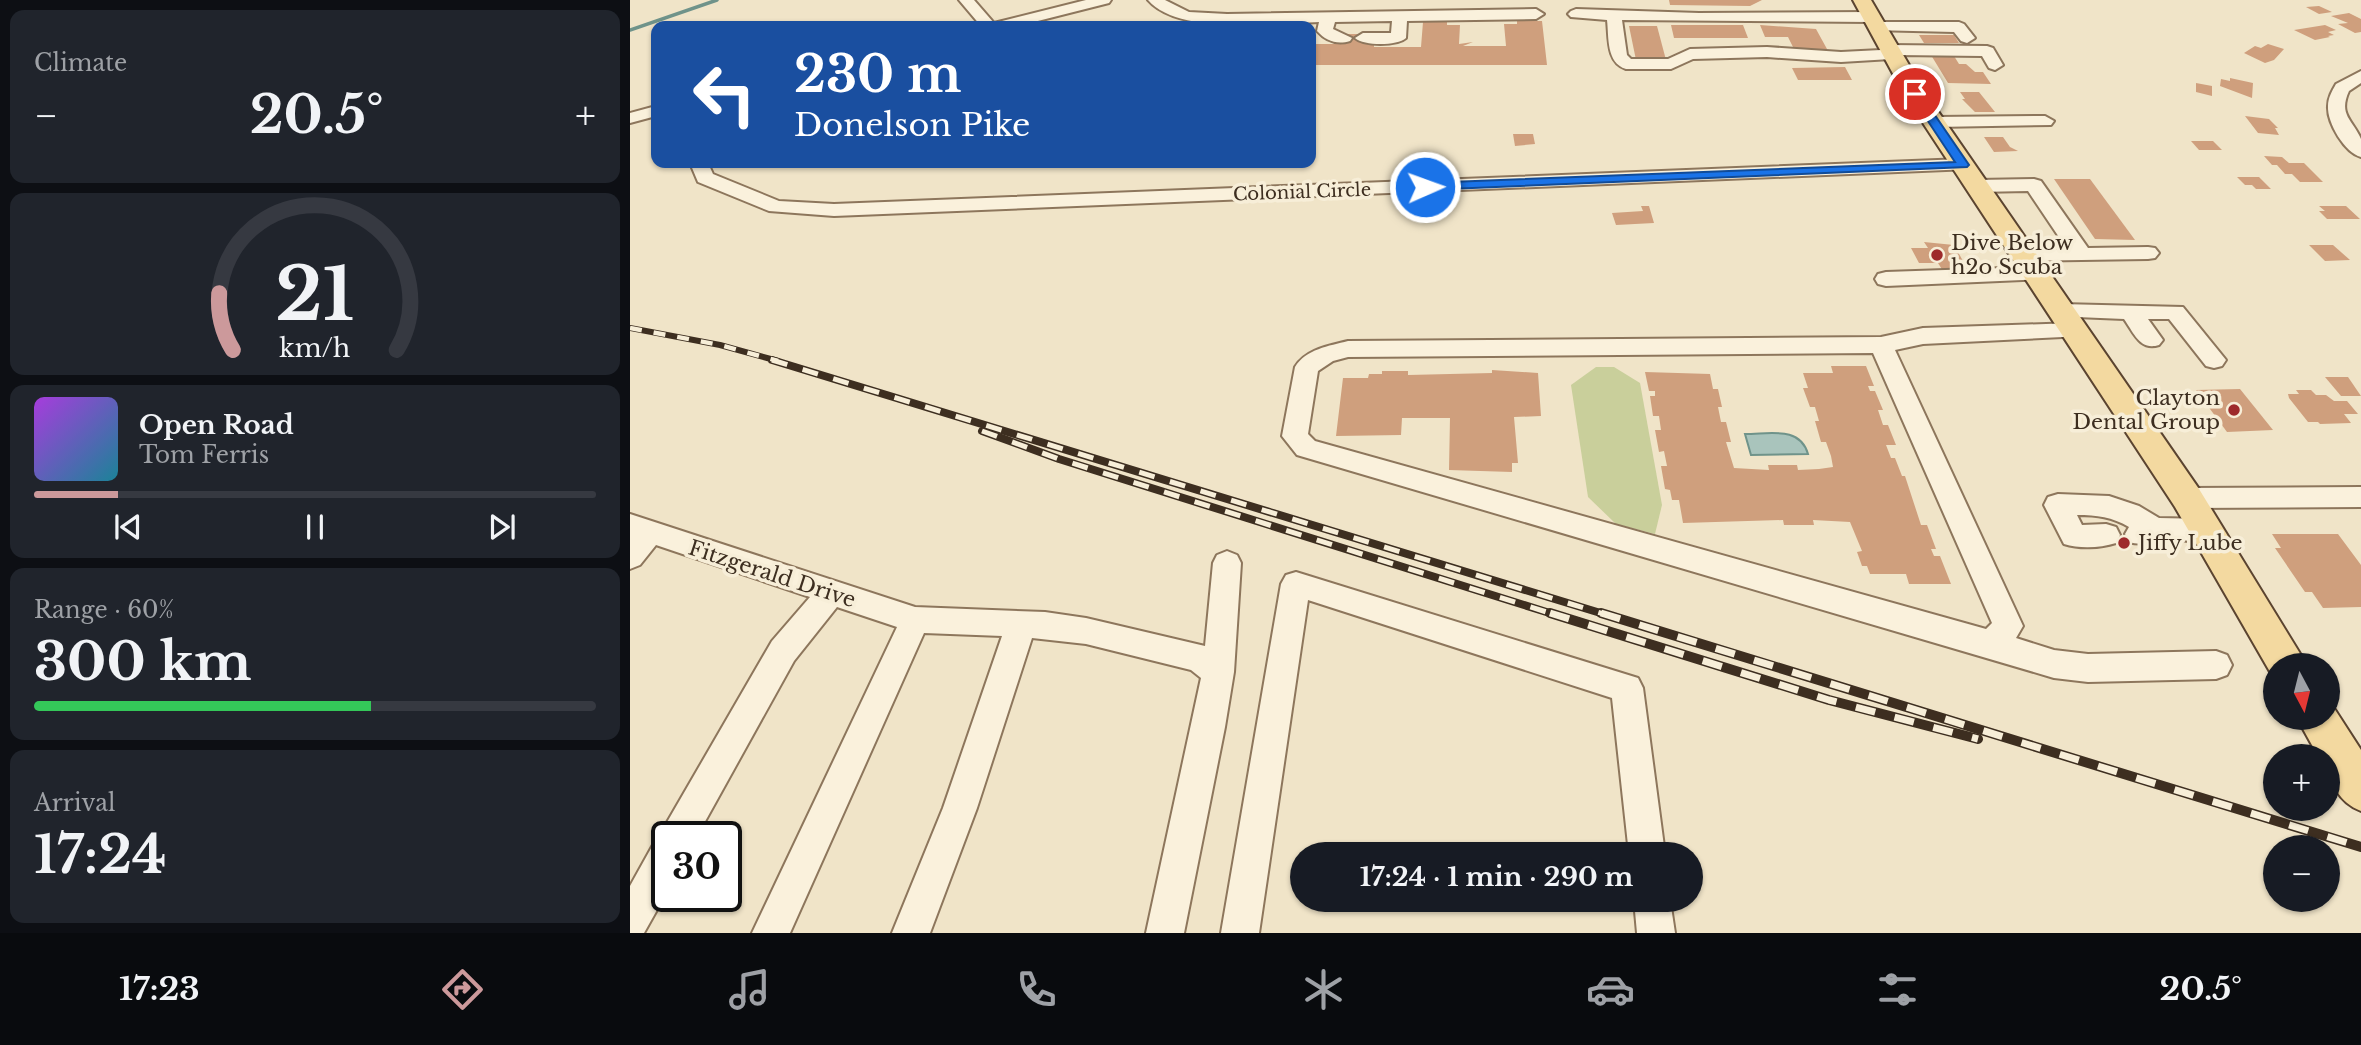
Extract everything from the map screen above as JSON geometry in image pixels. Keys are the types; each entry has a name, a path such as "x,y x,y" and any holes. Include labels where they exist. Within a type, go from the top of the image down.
{"main road":[{"path":"1869,12 1890,52 1963,165 2187,498 2280,653"},
{"path":"2325,730 2361,790"}],"street":[{"path":"966,0 985,21"},
{"path":"1020,21 1104,0"},
{"path":"1155,0 1171,13 1182,17 1228,21"},
{"path":"1782,0 1959,27 1966,38"},
{"path":"1576,15 1825,7"},
{"path":"1825,7 1847,56"},
{"path":"1262,21 1450,13 1536,13"},
{"path":"1614,15 1619,56 1626,64 1671,64 1690,54 1767,52 1847,56 1890,52 1987,51 1996,65"},
{"path":"1363,38 1398,38 1400,17"},
{"path":"1328,18 1325,31 1336,38 1344,38"},
{"path":"2361,76 2342,88 2336,109 2344,131 2361,151"},
{"path":"630,118 651,112"},
{"path":"1935,122 2045,121"},
{"name":"Colonial Circle","path":"701,168 705,177 776,207 834,210 1963,165"},
{"path":"1977,186 2034,185 2082,255"},
{"path":"1886,279 2030,265 2082,255 2148,253"},
{"path":"2130,311 2151,340"},
{"path":"2214,360 2175,312 2130,311 2068,321 1923,336 1881,345 1348,349 1325,355 1307,367 1295,436 1306,448 2054,664 2076,667 2216,666"},
{"path":"1881,345 2008,626 1992,644"},
{"path":"2187,498 2361,498"},
{"path":"2106,535 2074,536 2058,505 2106,505 2127,511 2147,531 2206,530"},
{"path":"630,557 640,530"},
{"name":"Fitzgerald Drive","path":"640,530 915,620 1045,625 1128,639 1199,658 1218,672"},
{"path":"1165,933 1209,727 1218,672 1227,563"},
{"path":"1240,933 1296,584 1627,688 1646,842"},
{"path":"687,821 783,651 830,594"},
{"path":"771,933 915,620"},
{"path":"911,933 960,808 1021,624"},
{"path":"630,922 651,885"},
{"path":"1653,912 1656,933"}],"green space":[{"path":"1596,367 1614,367 1640,383 1662,505 1655,534 1616,524 1588,497 1571,385"}],"water":[{"path":"1745,434 1791,435 1804,445 1808,454 1751,455"}],"building":[{"path":"1669,0 1762,0 1750,6 1670,5"},
{"path":"2319,6 2332,12 2319,14 2306,7"},
{"path":"2349,13 2361,19 2361,32 2355,33 2338,24 2348,23 2331,16"},
{"path":"1517,21 1542,21 1547,65 1316,65 1316,44 1343,44 1345,34 1364,34 1362,43 1374,43 1374,47 1421,47 1423,22 1447,22 1447,25 1460,25 1459,44 1473,42 1463,46 1506,46 1504,24 1517,24"},
{"path":"1671,25 1743,25 1748,38 1674,38"},
{"path":"1760,25 1816,29 1827,49 1794,49 1788,37 1765,37"},
{"path":"2325,25 2336,30 2328,32 2334,35 2315,40 2294,30"},
{"path":"1629,26 1657,26 1666,60 1636,60"},
{"path":"1919,35 1954,35 1959,43 1924,43"},
{"path":"2268,44 2284,49 2274,60 2265,63 2244,53 2255,46 2261,48"},
{"path":"1931,55 1954,56 1959,64 1966,64 1975,72 1983,72 1991,84 1948,83"},
{"path":"1845,67 1852,80 1798,80 1792,68"},
{"path":"2230,78 2253,83 2252,98 2220,86 2221,79 2230,81"},
{"path":"2196,83 2212,86 2212,96 2196,92"},
{"path":"1960,92 1979,92 1995,112 1975,112 1962,99 1965,99"},
{"path":"2245,116 2269,119 2278,128 2275,128 2279,135 2258,133"},
{"path":"1513,134 1533,134 1535,144 1515,146"},
{"path":"1984,137 2003,137 2010,147 2018,151 1994,152"},
{"path":"2191,141 2213,141 2222,150 2199,150"},
{"path":"2264,156 2282,157 2289,163 2304,163 2323,182 2300,182 2292,174 2285,174 2277,165 2272,165"},
{"path":"2237,177 2259,177 2271,189 2256,189 2252,185 2245,185"},
{"path":"2054,179 2090,179 2135,240 2095,239"},
{"path":"1641,206 1649,206 1654,223 1616,225 1612,213 1643,211"},
{"path":"2319,206 2346,206 2360,219 2327,219 2319,211 2325,211"},
{"name":"Dive Below h2o Scuba","path":"1924,242 1954,245 1963,261 1958,261 1964,271 1943,271 1938,263 1919,263 1911,248 1928,248"},
{"path":"2309,245 2333,245 2350,260 2325,261"},
{"path":"1831,366 1866,366 1874,386 1868,386 1870,391 1875,391 1883,410 1878,410 1883,425 1888,425 1896,445 1886,445 1891,458 1895,458 1902,476 1905,476 1921,525 1927,525 1936,549 1931,549 1934,556 1940,556 1951,584 1909,584 1906,574 1870,574 1867,566 1862,566 1857,552 1862,551 1850,522 1813,520 1814,525 1784,525 1783,520 1683,523 1679,500 1672,500 1670,490 1665,489 1661,466 1667,466 1664,451 1659,452 1655,430 1661,430 1659,416 1653,416 1650,396 1655,396 1655,391 1649,391 1645,372 1710,374 1713,389 1718,389 1722,407 1718,407 1721,422 1726,422 1731,442 1726,442 1734,468 1769,470 1768,465 1797,465 1798,470 1833,467 1826,442 1821,442 1815,421 1819,421 1815,407 1810,407 1803,388 1808,388 1803,373 1833,373"},
{"path":"1492,370 1538,373 1541,416 1514,417 1518,463 1512,463 1512,472 1449,470 1450,418 1402,418 1401,435 1336,436 1343,378 1368,378 1369,374 1382,374 1382,371 1408,371 1408,375 1492,373"},
{"path":"2325,377 2348,377 2361,396 2341,396"},
{"name":"Clayton Dental Group","path":"2240,389 2273,430 2227,432 2196,390"},
{"path":"2296,390 2311,390 2316,395 2326,395 2334,401 2347,401 2358,414 2344,414 2351,423 2308,422 2289,398 2288,394 2299,394"},
{"path":"2272,534 2338,534 2361,565 2361,607 2323,608 2312,592 2305,592 2275,548 2281,548"}],"waterway":[{"path":"656,21 717,0"},
{"path":"630,30 651,23"}],"railway":[{"path":"630,328 720,345 778,361"},
{"path":"772,360 1607,615"},
{"path":"982,431 1059,459 1556,615"},
{"path":"1550,613 1829,700 1978,739"},
{"path":"1601,613 2361,847"}],"place":[{"name":"Dive Below h2o Scuba","path":"1937,255"},
{"name":"Clayton Dental Group","path":"2234,410"},
{"name":"Jiffy Lube","path":"2124,543"}],"route":[{"path":"1425,187 1963,165 1915,94"}]}
